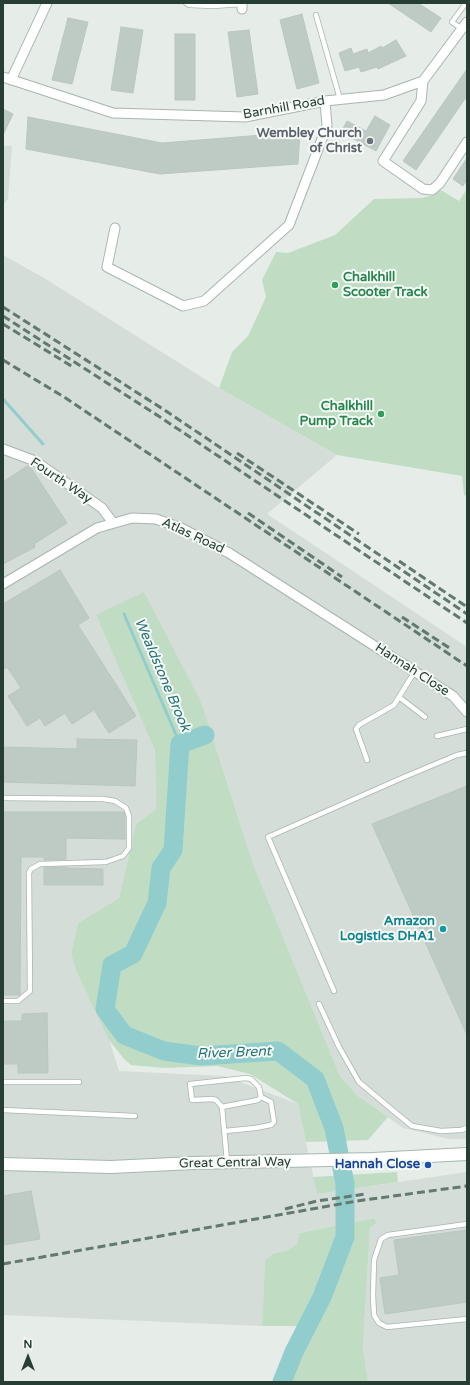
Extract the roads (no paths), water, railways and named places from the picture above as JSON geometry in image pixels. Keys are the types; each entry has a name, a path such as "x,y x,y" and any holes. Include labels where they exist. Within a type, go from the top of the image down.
{"main road":[{"name":"Great Central Way","path":"3,1164 110,1167 227,1162 304,1162 467,1154"}],"street":[{"path":"7,78 47,3"},
{"path":"464,25 423,81 421,101 383,161 423,188 432,190 440,183 467,142"},
{"name":"Barnhill Road","path":"7,78 113,113 245,117 325,101 384,94 423,81"},
{"path":"115,228 106,267 183,306 204,301 289,225 327,126 325,101"},
{"name":"Fourth Way","path":"3,449 35,461 102,508 113,523"},
{"name":"Atlas Road","path":"3,584 96,528 132,518 156,519 181,528 229,553 354,633"},
{"name":"Hannah Close","path":"354,633 453,696 467,712"}],"lane":[{"path":"186,3 189,5 213,6 242,5"},
{"path":"464,25 452,22 466,3"},
{"path":"316,15 340,99"},
{"path":"367,760 356,729 358,725 386,710 400,697 415,671"},
{"path":"400,697 425,716"},
{"path":"438,736 467,729"},
{"path":"334,991 268,837 402,778 467,752"},
{"path":"3,798 104,799 115,801 126,808 129,816 129,848 123,856 106,862 40,864 31,869 29,873 30,991 18,1001 3,1001"},
{"path":"319,1004 359,1082 390,1108 412,1126 441,1131 461,1130 467,1128"},
{"path":"227,1162 222,1107 216,1100 212,1099 192,1100 190,1084 246,1078 256,1083 259,1087 261,1097"},
{"path":"3,1082 79,1082"},
{"path":"222,1107 254,1102 261,1097"},
{"path":"225,1131 271,1125 274,1122 271,1102 261,1097"},
{"path":"3,1110 135,1116"},
{"path":"467,1224 388,1235 381,1239 374,1260 373,1295 374,1315 379,1323 387,1327 467,1319"}],"waterway":[{"name":"Wealdstone Brook","path":"3,399 43,444"},
{"name":"Wealdstone Brook","path":"124,614 180,744"},
{"name":"River Brent","path":"205,735 180,744 173,850 161,868 157,903 133,954 112,965 105,1009 124,1035 164,1051 201,1056 278,1051 315,1079 334,1128 345,1184 345,1237 322,1297 294,1352 282,1382"}],"railway":[{"path":"3,307 166,411 467,614"},
{"path":"3,316 160,417 467,623"},
{"path":"3,324 73,367"},
{"path":"3,360 64,397 467,666"},
{"path":"237,453 359,534"},
{"path":"248,513 342,577"},
{"path":"399,561 467,607"},
{"path":"402,617 451,649"},
{"path":"3,1264 357,1201 467,1186"},
{"path":"285,1209 317,1201 366,1194"}],"place":[{"name":"Wembley Church of Christ","path":"370,141"},
{"name":"Chalkhill Scooter Track","path":"335,285"},
{"name":"Chalkhill Pump Track","path":"381,414"},
{"name":"Amazon Logistics DHA1","path":"443,929"},
{"name":"Hannah Close","path":"428,1165"}]}
